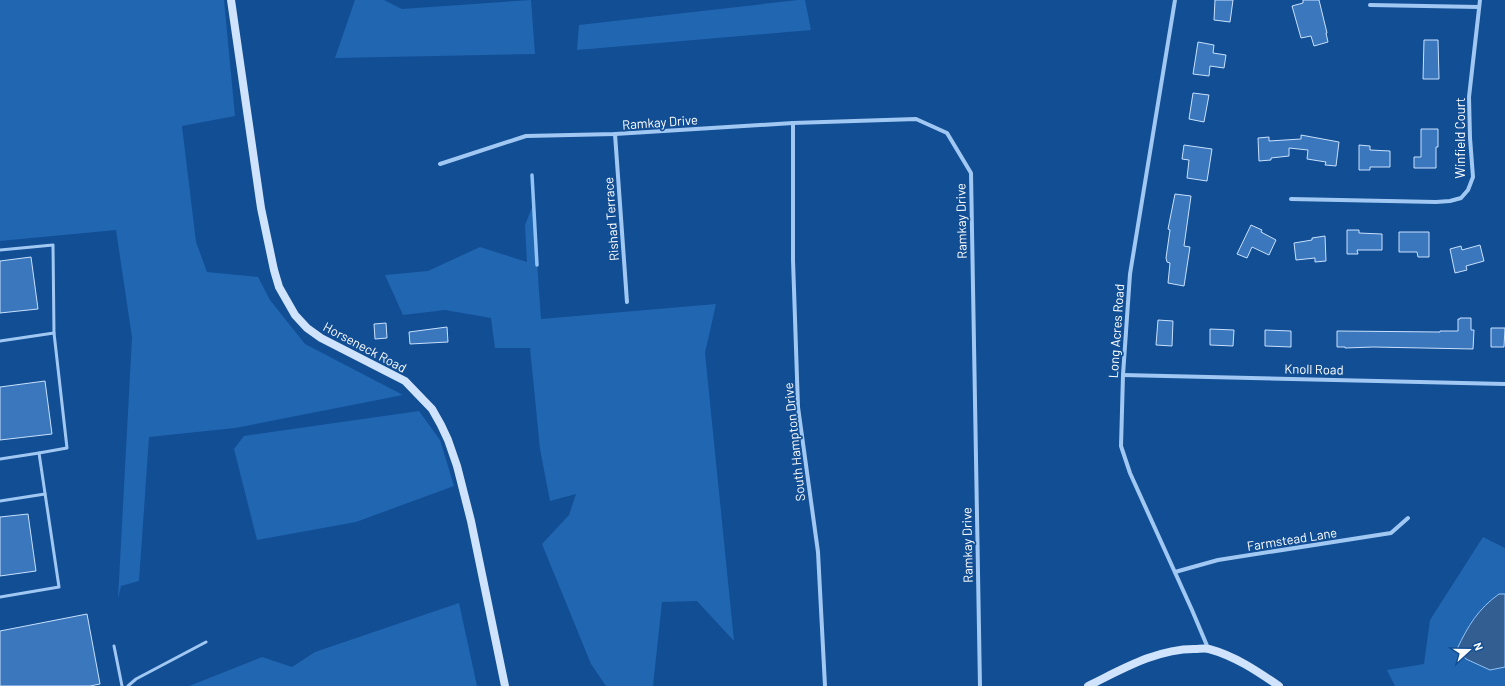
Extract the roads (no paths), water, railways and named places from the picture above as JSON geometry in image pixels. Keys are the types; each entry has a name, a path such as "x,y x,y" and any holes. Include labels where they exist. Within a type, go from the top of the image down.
{"street":[{"name":"Horseneck Road","path":"231,0 263,215 279,287 295,315 307,328 321,338 405,381 432,409 448,440 457,466 505,686"},
{"name":"Long Acres Road","path":"1175,0 1130,274 1123,375 1121,446 1130,473 1208,648"},
{"name":"Winfield Court","path":"1291,199 1450,201 1461,198 1468,190 1473,177 1470,138 1470,97 1480,0"},
{"path":"1370,5 1479,7"},
{"name":"Ramkay Drive","path":"440,164 526,136 615,134 793,123 916,119 947,133 970,173 980,686"},
{"name":"South Hampton Drive","path":"793,123 793,260 798,408 818,552 825,686"},
{"name":"Rishad Terrace","path":"615,134 627,302"},
{"name":"Knoll Road","path":"1123,375 1505,384"},
{"name":"Farmstead Lane","path":"1175,572 1218,560 1391,533 1408,518"},
{"path":"1088,686 1151,657 1188,649 1208,648 1245,664 1279,686"}],"lane":[{"path":"0,250 53,245 54,333 67,448 0,459"},
{"path":"0,341 54,333"},
{"path":"0,597 59,587 39,453"},
{"path":"0,501 45,494"},
{"path":"128,686 136,679 206,642"},
{"path":"114,646 122,686"}],"waterway":[{"path":"532,175 537,265"}]}
